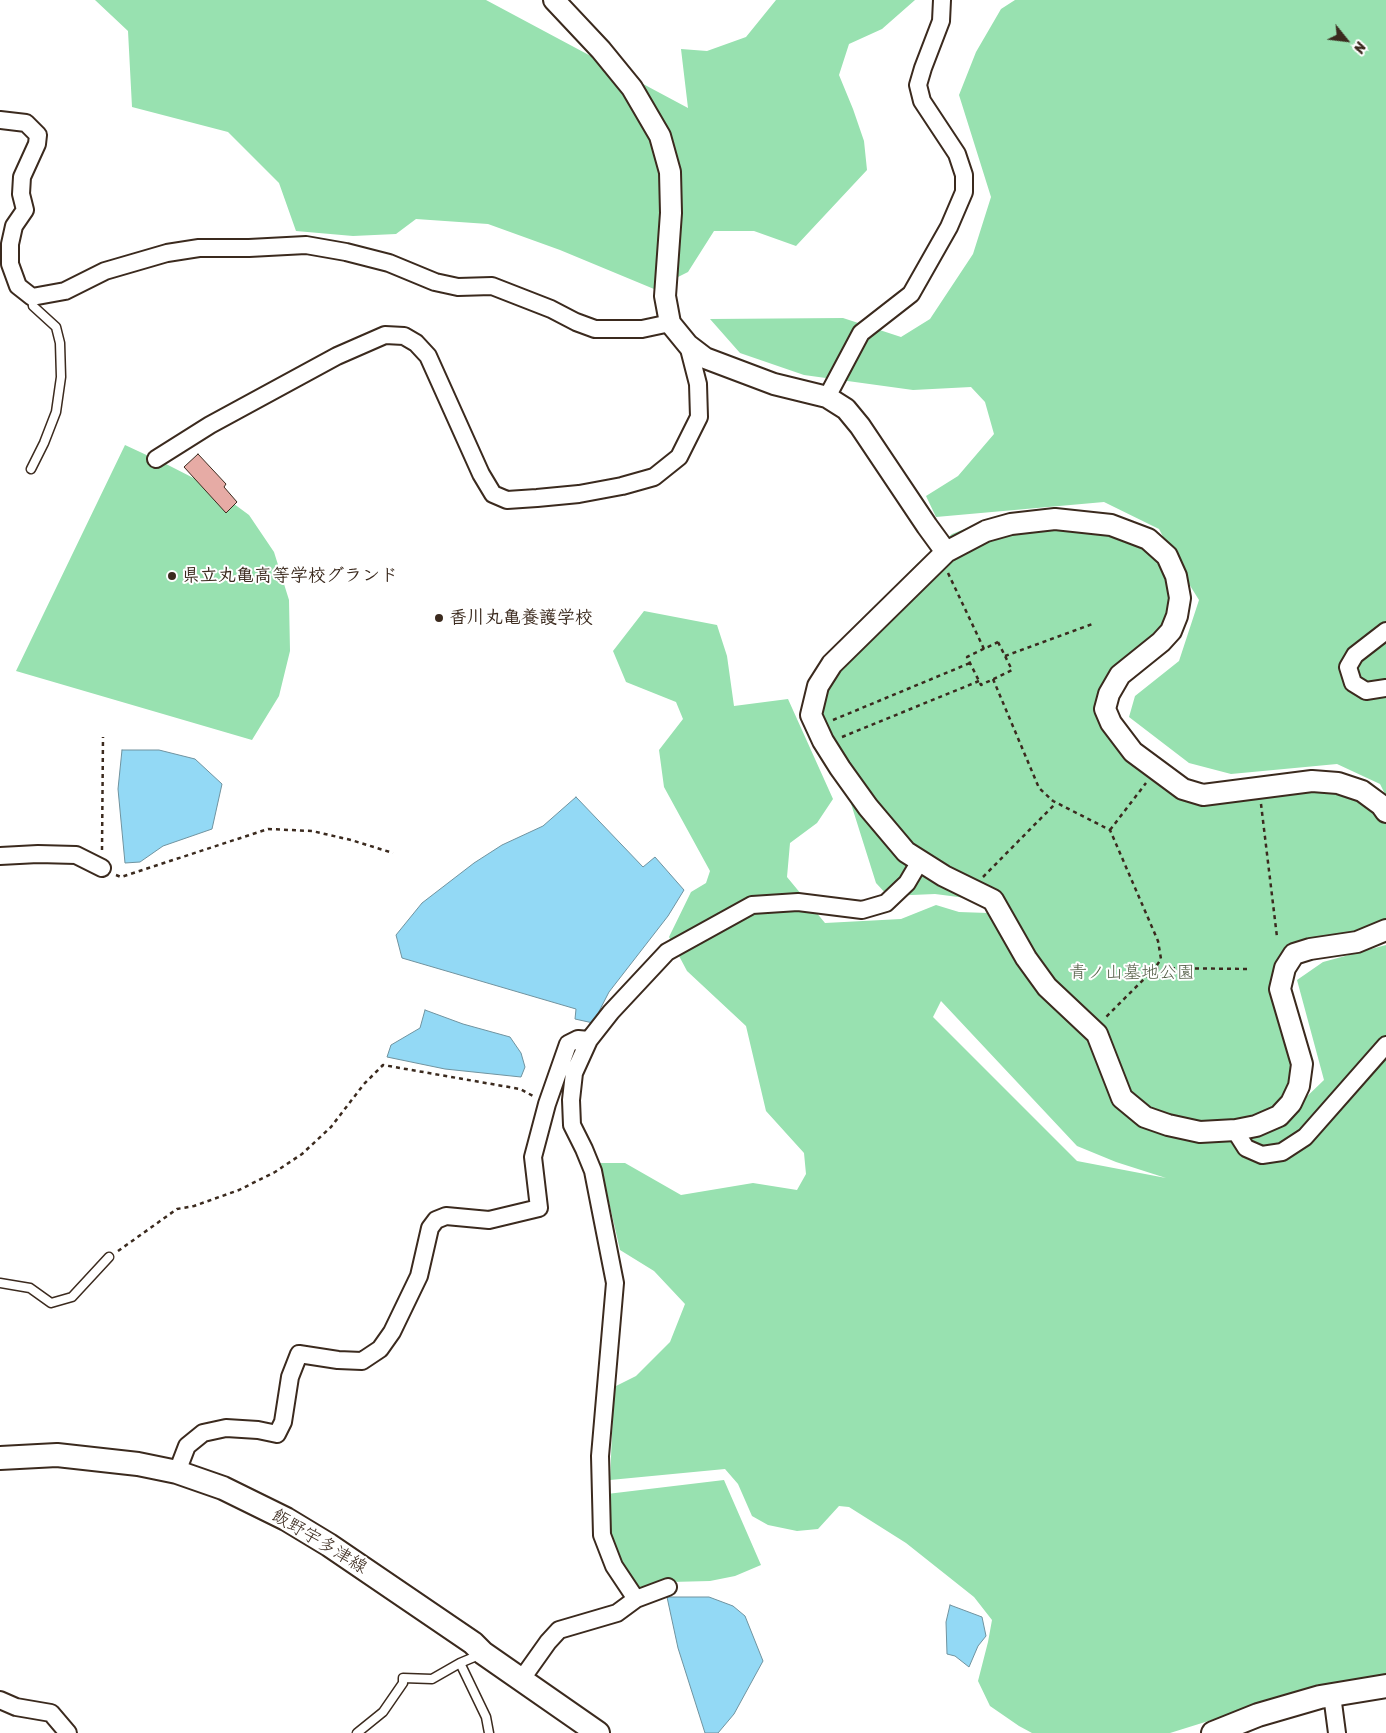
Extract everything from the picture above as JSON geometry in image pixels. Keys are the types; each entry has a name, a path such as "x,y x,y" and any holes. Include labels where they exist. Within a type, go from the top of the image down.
{"main road":[{"name":"飯野宇多津線","path":"0,1458 57,1455 138,1464 177,1472 223,1488 293,1523 329,1545 473,1643 521,1680 598,1733"},
{"path":"1213,1733 1258,1715 1332,1694 1386,1686"}],"street":[{"path":"554,0 601,50 632,88 660,136 670,172 671,212 665,296 670,323 688,345 705,358 774,384 827,397 846,409 860,426 927,526 943,554"},
{"path":"827,397 861,333 911,294 949,227 964,192 964,175 958,154 922,101 918,85 922,68 940,21 942,0"},
{"path":"0,120 26,123 38,135 22,176 21,194 25,210 14,226 10,244 10,264 18,286 32,297 65,291 105,271 168,253 199,248 306,245 346,252 389,263 435,282 458,287 492,286 551,309 595,329 642,328 670,323"},
{"path":"156,459 210,425 320,365 385,335 404,336 416,343 428,356 481,474 493,494 507,500 579,494 622,486 654,477 679,456 699,417 698,384 688,345"},
{"path":"1386,812 1381,805 1362,791 1338,784 1312,781 1203,795 1183,789 1133,752 1111,723 1105,709 1109,694 1120,675 1161,642 1171,631 1177,616 1180,598 1176,576 1166,556 1148,539 1112,525 1055,519 1011,524 986,531 943,554 832,664 818,686 812,716 821,736 840,768 868,807 906,852 993,900 1026,958 1047,987 1097,1034 1122,1098 1145,1117 1168,1125 1200,1132 1236,1130 1256,1126 1279,1116 1290,1103 1299,1086 1302,1064 1280,988 1285,968 1294,954 1310,949 1357,942 1386,930"},
{"path":"1386,630 1355,655 1348,667 1353,683 1366,691 1386,688"},
{"path":"0,856 76,855 102,868"},
{"path":"636,1599 614,1566 602,1534 600,1456 615,1284 593,1171 572,1126 570,1100 574,1073 589,1040 611,1012 667,952 752,905 798,902 862,910 886,902 906,883 920,861"},
{"path":"177,1472 187,1446 203,1433 226,1428 258,1430 277,1434 283,1422 290,1377 299,1354 338,1360 362,1361 380,1349 392,1332 419,1276 430,1228 436,1220 446,1216 489,1220 539,1208 533,1157 547,1104 568,1044 578,1039 589,1040"},
{"path":"1236,1130 1238,1137 1246,1148 1262,1155 1282,1152 1305,1137 1386,1045"},
{"path":"521,1680 559,1630 617,1612 636,1599 668,1587"},
{"path":"1332,1694 1337,1733"},
{"path":"0,1700 16,1707 51,1713 68,1733"}],"lane":[{"path":"32,297 33,306 56,327 60,343 61,377 56,412 32,469"},
{"path":"0,1283 30,1288 51,1303 72,1297 109,1257"},
{"path":"357,1733 383,1712 402,1683 403,1678 432,1679 460,1663 484,1653"},
{"path":"460,1663 486,1717 489,1733"}],"path":[{"path":"943,554 984,649"},
{"path":"1005,656 1095,623"},
{"path":"998,642 1005,656 1012,670 981,685 967,657 998,642"},
{"path":"821,736 970,663"},
{"path":"993,679 1039,788 1056,803 1110,830 1158,941 1161,959 1155,968 1093,1030"},
{"path":"821,736 979,681"},
{"path":"103,737 102,868 121,877 268,829 312,831 351,840 393,853"},
{"path":"1110,830 1156,769"},
{"path":"1259,788 1277,936"},
{"path":"971,889 1056,803"},
{"path":"1155,968 1251,969"},
{"path":"109,1257 177,1209 194,1206 239,1190 275,1172 302,1154 331,1128 364,1084 383,1065 520,1089 547,1104"}],"green space":[{"path":"95,0 486,0 688,108 681,49 707,51 746,37 776,0 915,0 882,29 849,44 839,75 864,141 867,170 796,246 754,231 714,231 688,272 654,289 560,250 488,224 416,219 396,234 353,236 296,231 279,183 228,132 132,107 128,31"},
{"name":"青ノ山墓地公園","path":"1015,0 1386,0 1386,796 1380,784 1337,764 1231,774 1189,763 1129,717 1135,696 1179,661 1199,600 1184,576 1179,634 1170,648 1124,682 1113,708 1134,742 1192,785 1218,788 1315,772 1386,803 1386,939 1378,945 1334,953 1295,964 1288,978 1299,1104 1324,1080 1297,980 1323,962 1386,945 1386,1676 1311,1689 1170,1733 1032,1733 990,1706 978,1681 992,1620 974,1597 906,1543 849,1507 839,1506 818,1529 797,1531 768,1525 752,1516 738,1484 725,1469 610,1480 614,1387 636,1376 670,1342 685,1304 654,1271 620,1250 600,1163 625,1163 681,1195 753,1183 797,1190 806,1174 804,1153 766,1111 746,1026 687,971 669,937 691,892 706,883 710,871 664,787 659,750 683,719 676,702 626,682 613,651 644,611 717,625 727,656 734,706 788,699 833,799 817,823 790,843 787,877 825,923 901,919 936,905 959,912 988,913 984,905 974,899 935,894 888,896 876,883 847,791 806,706 878,606 917,564 952,534 985,521 1038,510 1088,514 1171,552 1159,529 1104,502 936,517 926,496 958,476 994,434 985,402 971,387 913,390 804,375 740,353 710,319 843,318 901,337 930,319 973,254 991,197 959,95 976,52 1001,9","holes":["941,1001 1077,1146 1116,1162 1166,1178 1077,1161 933,1017"]},
{"name":"県立丸亀高等学校グランド","path":"125,445 211,487 249,515 274,552 289,600 290,651 279,696 252,740 16,671"},
{"path":"724,1480 761,1565 735,1576 710,1581 671,1582 639,1591 618,1560 608,1535 607,1494"}],"water":[{"path":"122,750 159,750 195,759 222,784 212,829 163,846 140,862 125,863 118,789"},
{"path":"576,797 643,867 655,857 684,890 668,916 609,992 593,1023 575,1019 576,1009 402,958 396,935 422,903 474,863 502,845 543,826"},
{"path":"425,1010 463,1024 510,1037 521,1053 525,1067 521,1077 445,1069 387,1057 391,1045 420,1028"},
{"path":"667,1597 709,1597 733,1606 745,1616 763,1661 734,1714 718,1733 705,1733 678,1648"},
{"path":"950,1605 982,1617 986,1636 978,1646 969,1667 955,1656 947,1654 946,1622"}],"building":[{"path":"198,454 226,484 224,487 237,502 226,513 184,467"}],"place":[{"name":"県立丸亀高等学校グランド","path":"172,576"},
{"name":"香川丸亀養護学校","path":"439,618"}]}
